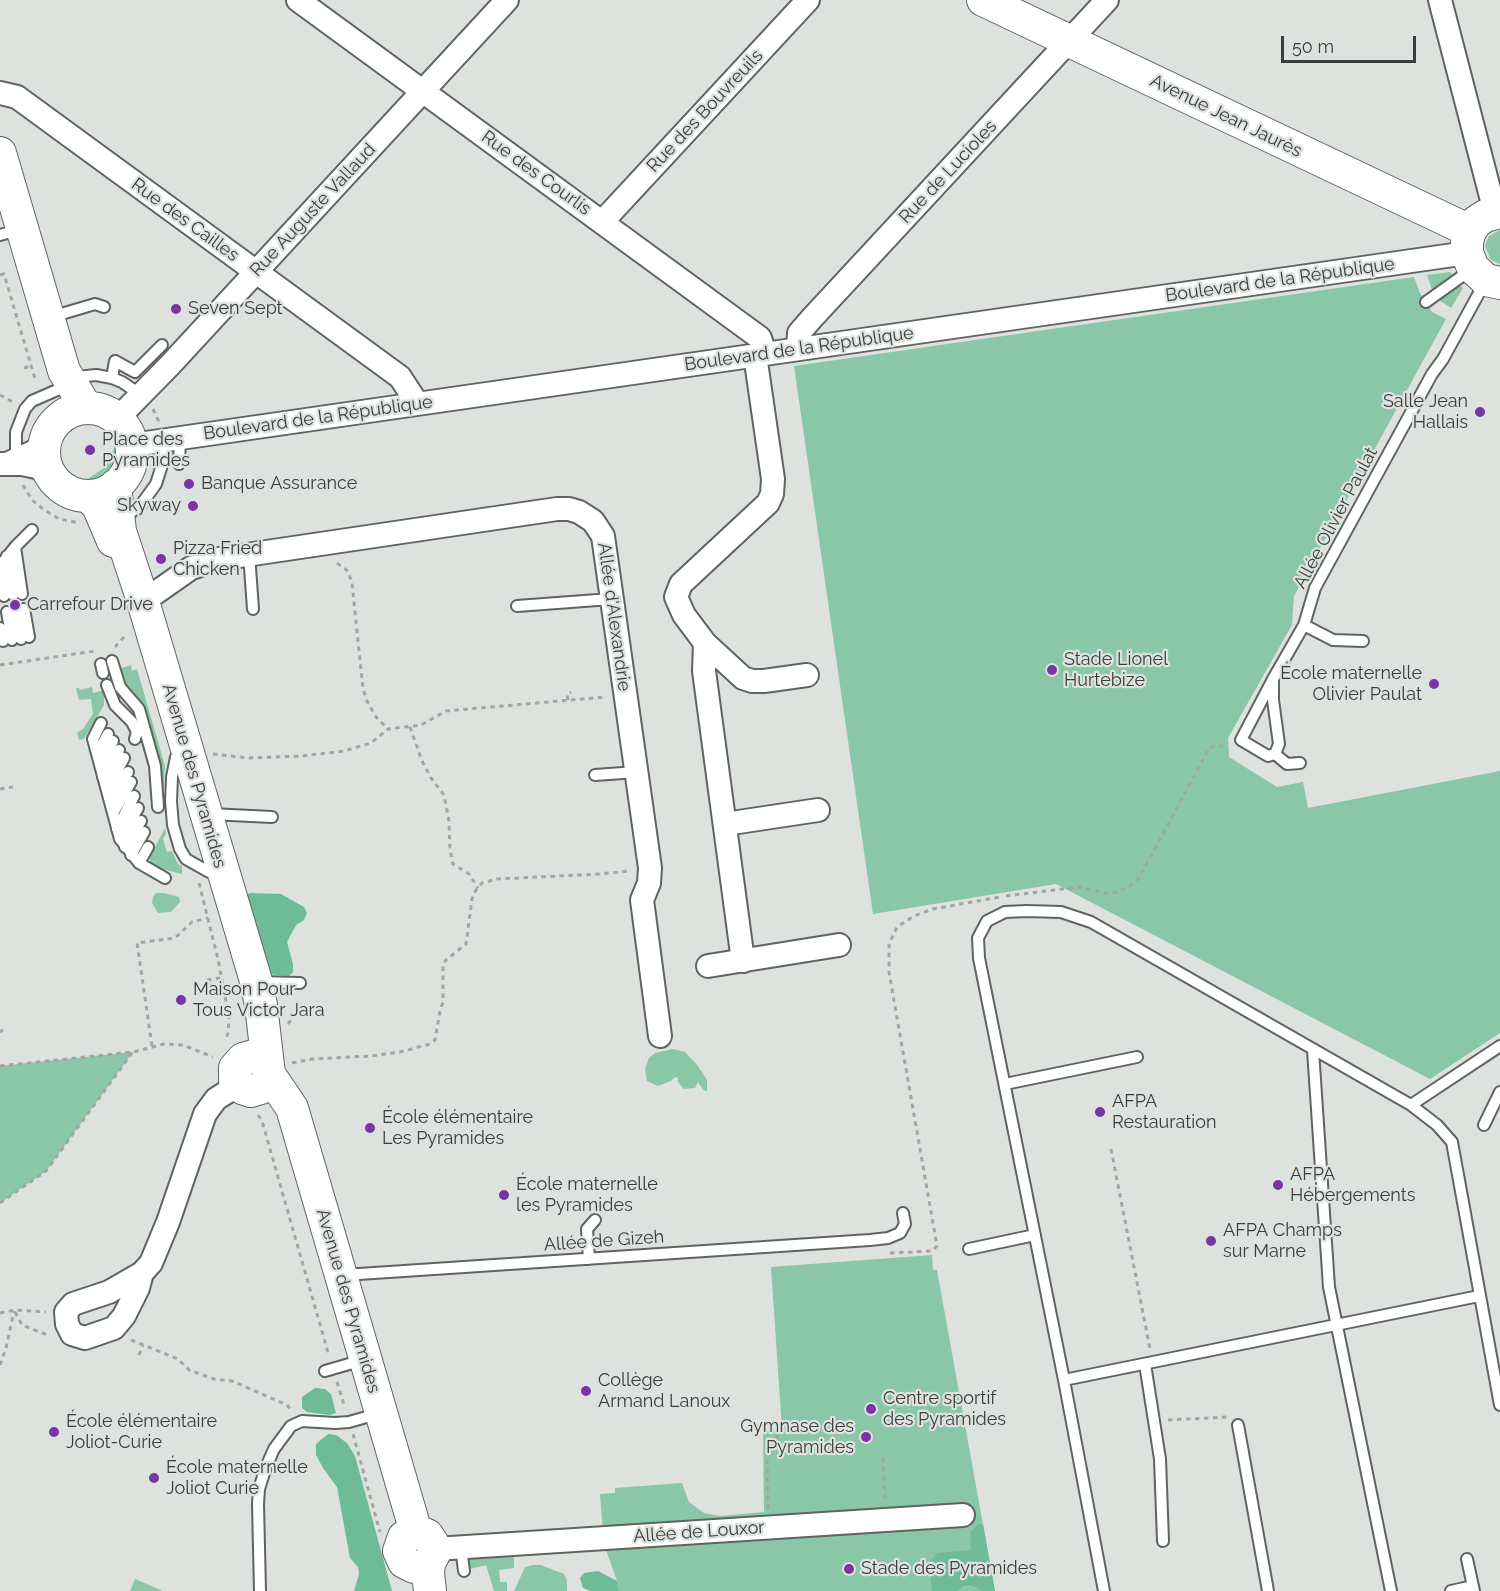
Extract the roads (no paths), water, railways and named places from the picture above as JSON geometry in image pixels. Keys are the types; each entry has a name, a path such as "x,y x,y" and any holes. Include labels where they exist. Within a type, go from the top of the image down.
{"main road":[{"name":"Avenue Jean Jaurès","path":"983,0 1070,41 1479,263"},
{"path":"0,153 27,321 63,391 108,412 125,432 129,468 124,478 96,502 63,488 47,458 53,424 63,391"},
{"path":"1479,263 1476,222 1497,212"},
{"name":"Avenue des Pyramides","path":"96,502 118,520 256,981 261,1005 249,1063"},
{"name":"Avenue des Pyramides","path":"96,502 111,534 143,749 209,872 211,894 242,1000 249,1063 271,1101 283,1116 348,1365 425,1560"},
{"name":"Avenue des Pyramides","path":"249,1063 292,1108 340,1275 348,1365 425,1560"}],"street":[{"name":"Rue des Courlis","path":"298,0 760,338 760,355"},
{"name":"Rue Auguste Vallaud","path":"125,432 141,395 507,0"},
{"name":"Rue des Bouvreuils","path":"603,222 808,0"},
{"name":"Rue de Lucioles","path":"798,349 799,333 813,317 1107,0"},
{"path":"1440,0 1497,212"},
{"name":"Rue des Cailles","path":"0,93 17,97 400,377 417,403"},
{"name":"Boulevard de la République","path":"125,432 171,440 798,349 831,349 1479,263"},
{"path":"760,355 773,479 772,494 768,503 681,584 677,591 678,604 705,643 734,671 752,681 807,675"},
{"path":"10,463 33,452 47,458"},
{"name":"Allée d'Alexandrie","path":"142,598 154,594 191,568 219,559 568,508 593,521 603,536 650,868 649,883 642,900 660,1036"},
{"path":"705,643 704,671 743,961"},
{"path":"725,824 787,806 818,810"},
{"path":"708,966 839,945"},
{"path":"142,1273 138,1288 124,1316 114,1329 85,1338 72,1334 67,1324 66,1312 73,1304 109,1292 142,1273 151,1263 161,1242 205,1114 249,1063"},
{"name":"Allée de Louxor","path":"425,1560 582,1534 768,1528 963,1515"}],"lane":[{"path":"1426,302 1479,263"},
{"name":"Allée Olivier Paulat","path":"1275,754 1268,756 1241,740 1304,625 1315,588 1426,384 1443,359 1479,263"},
{"path":"27,321 95,304 104,307"},
{"path":"112,378 115,361 135,372 162,345"},
{"path":"10,463 16,432 25,409 41,396 63,391 77,377 88,375 112,378 141,395"},
{"path":"171,440 178,464"},
{"path":"118,520 134,512 148,497 156,484 171,440"},
{"path":"13,595 0,567 15,546 32,530"},
{"path":"13,595 15,546"},
{"path":"249,554 254,609"},
{"path":"7,556 13,595"},
{"path":"517,606 611,599"},
{"path":"16,639 15,611 16,639"},
{"path":"1304,625 1333,640 1363,641"},
{"path":"0,628 16,639"},
{"path":"112,661 120,687 139,709 147,738 143,749"},
{"path":"1273,679 1273,700 1279,744 1275,754 1287,764 1300,763"},
{"path":"107,685 143,749"},
{"path":"101,723 93,739 113,813 127,847 165,878"},
{"path":"98,758 116,746"},
{"path":"103,777 116,746"},
{"path":"106,789 116,746"},
{"path":"595,776 636,772"},
{"path":"110,801 129,777 113,813"},
{"path":"127,847 134,796"},
{"path":"127,847 138,808"},
{"path":"206,814 272,817"},
{"path":"127,847 143,826"},
{"path":"127,847 148,847"},
{"path":"1104,1591 979,958 978,938 987,921 1005,912 1061,912 1091,922 1411,1105 1437,1125 1452,1142 1500,1405"},
{"path":"256,981 300,983"},
{"path":"1411,1105 1500,1046"},
{"path":"1313,1050 1329,1287 1391,1591"},
{"path":"1005,1084 1137,1057"},
{"path":"1484,1125 1500,1092"},
{"name":"Allée de Gizeh","path":"340,1275 589,1259 634,1260 870,1240 888,1238 900,1233 905,1224 903,1213"},
{"path":"589,1259 587,1229 595,1220"},
{"path":"969,1249 1035,1235"},
{"path":"1064,1380 1479,1296"},
{"path":"1149,1363 1160,1459 1163,1541"},
{"path":"260,1591 258,1503 260,1489 274,1449 291,1426 302,1421 349,1422 370,1416"},
{"path":"1238,1425 1268,1591"},
{"path":"1451,1591 1473,1589 1467,1559"},
{"path":"425,1560 464,1571"}],"place":[{"name":"Seven Sept","path":"176,309"},
{"name":"Salle Jean Hallais","path":"1480,412"},
{"name":"Place des Pyramides","path":"90,450"},
{"name":"Banque Assurance","path":"189,484"},
{"name":"Skyway","path":"193,506"},
{"name":"Pizza Fried Chicken","path":"161,559"},
{"name":"Carrefour Drive","path":"15,605"},
{"name":"Stade Lionel Hurtebize","path":"1052,670"},
{"name":"École maternelle Olivier Paulat","path":"1434,684"},
{"name":"Maison Pour Tous Victor Jara","path":"181,1000"},
{"name":"AFPA Restauration","path":"1100,1112"},
{"name":"École élémentaire Les Pyramides","path":"370,1128"},
{"name":"AFPA Hébergements","path":"1278,1185"},
{"name":"École maternelle les Pyramides","path":"504,1195"},
{"name":"AFPA Champs sur Marne","path":"1211,1241"},
{"name":"Collège Armand Lanoux","path":"586,1391"},
{"name":"Centre sportif des Pyramides","path":"871,1409"},
{"name":"École élémentaire Joliot-Curie","path":"54,1432"},
{"name":"Gymnase des Pyramides","path":"866,1437"},
{"name":"École maternelle Joliot Curie","path":"154,1478"},
{"name":"Stade des Pyramides","path":"849,1569"}]}
